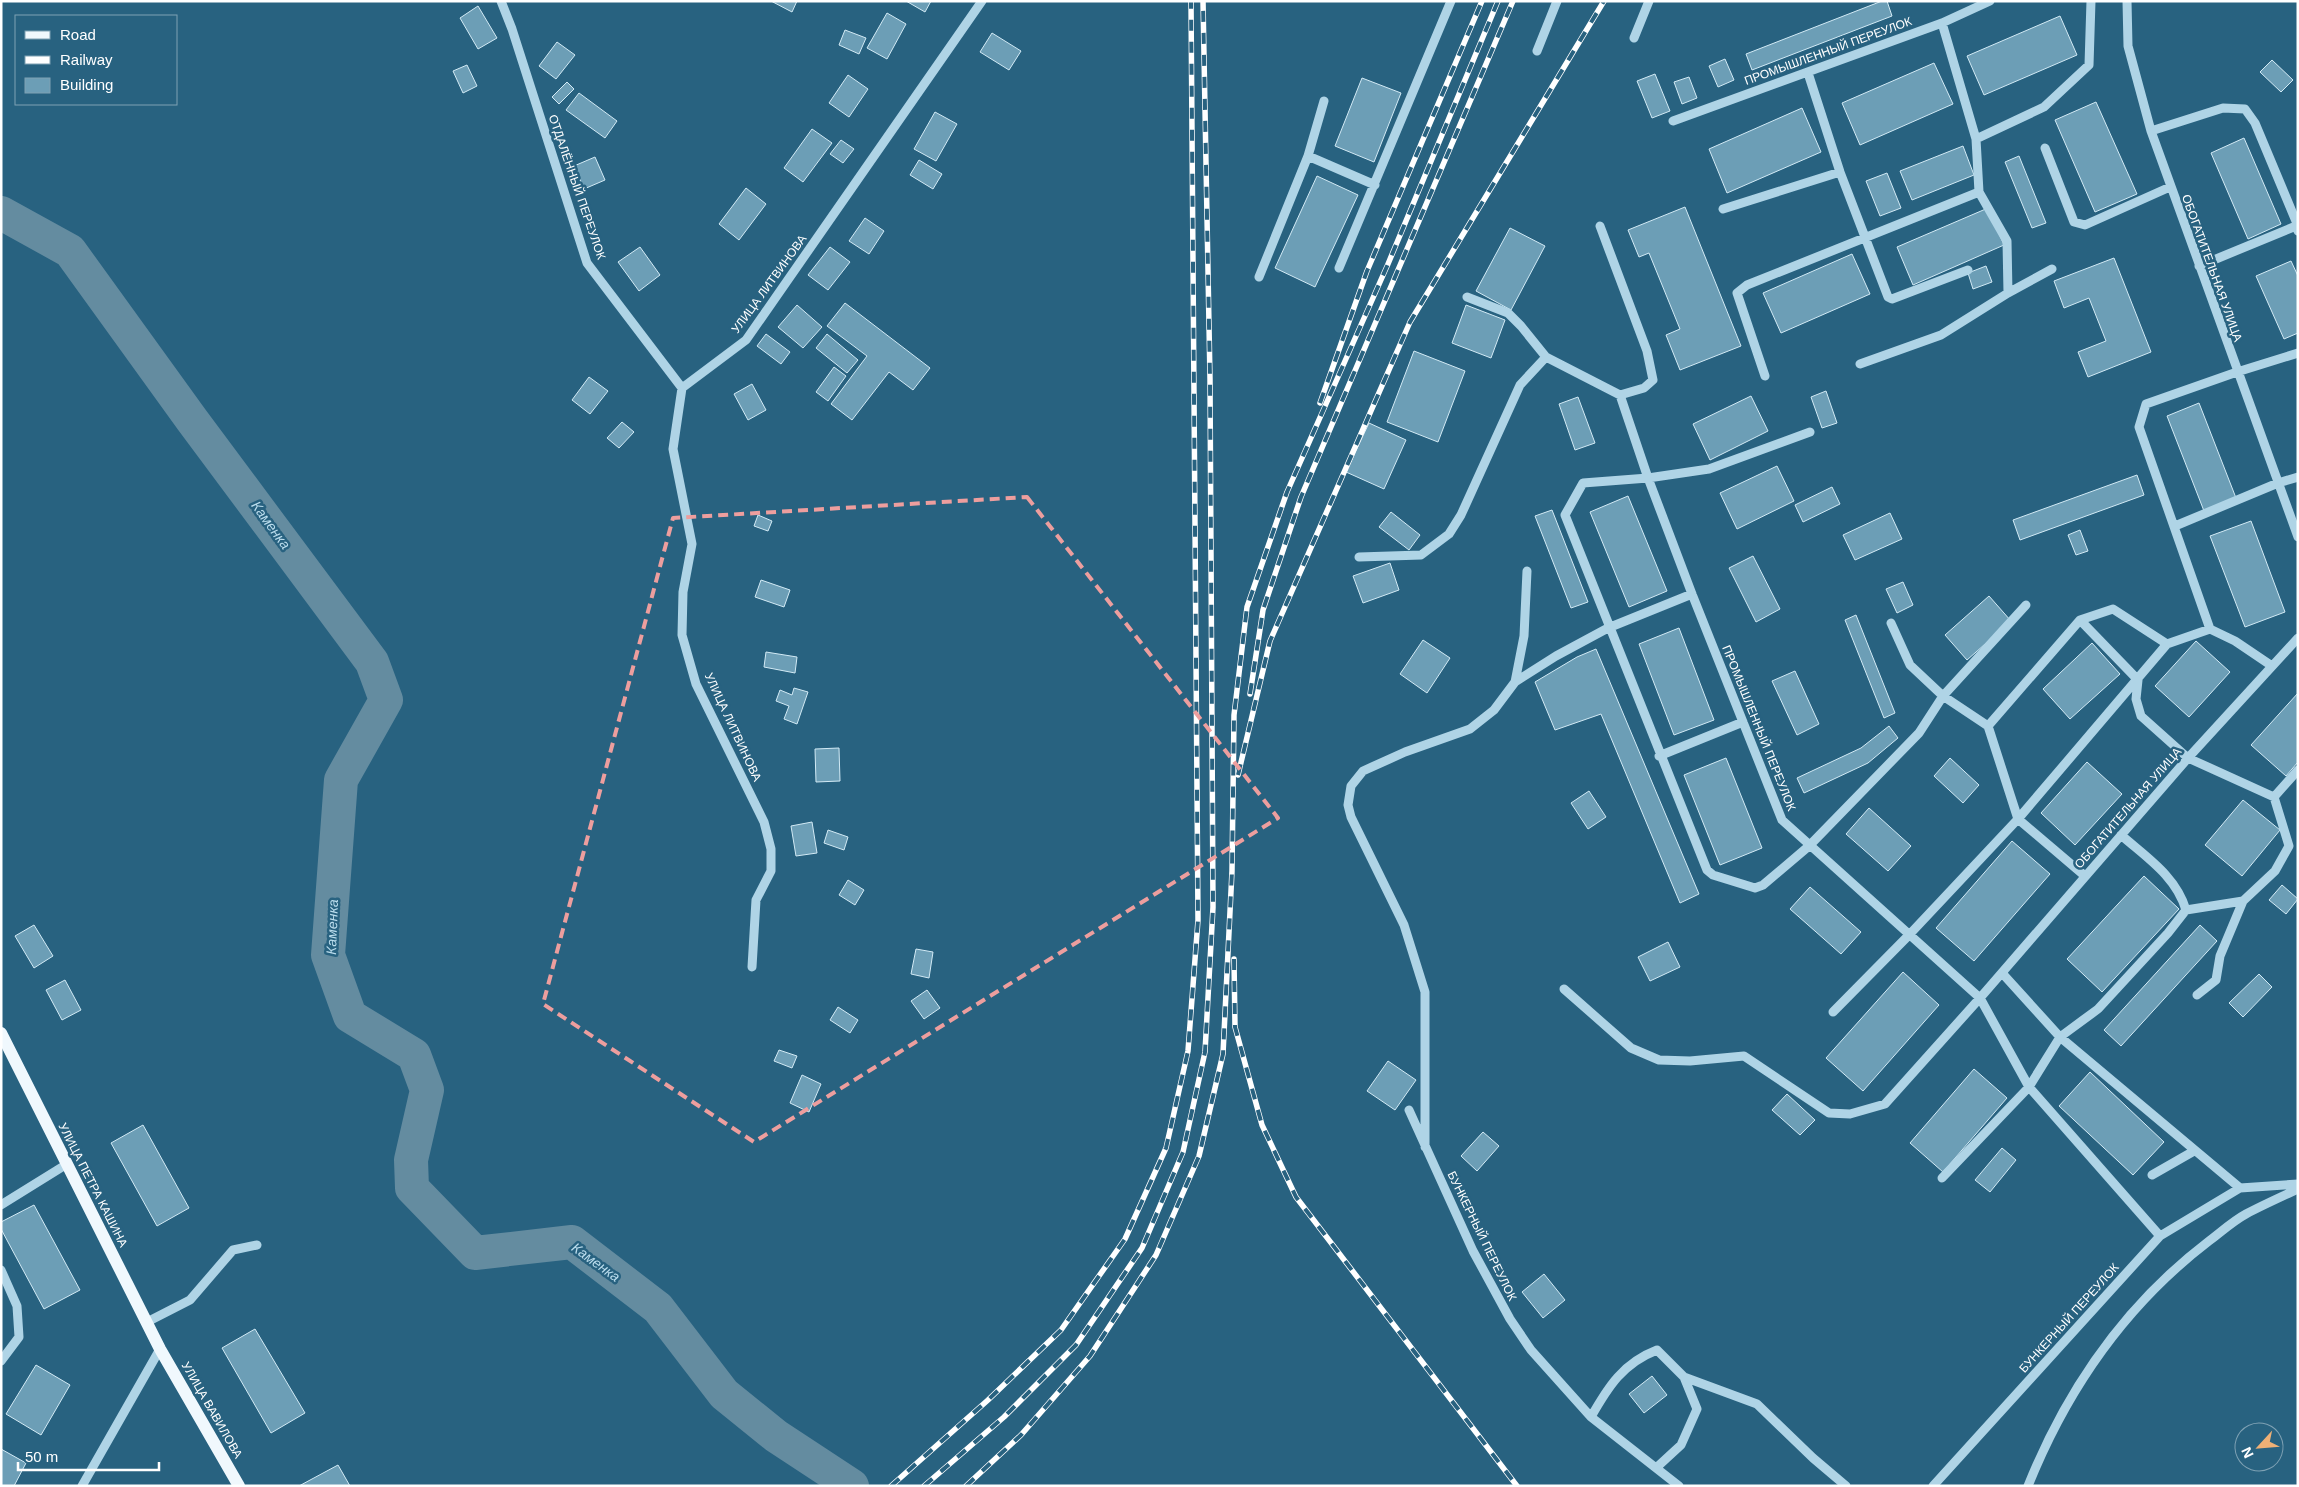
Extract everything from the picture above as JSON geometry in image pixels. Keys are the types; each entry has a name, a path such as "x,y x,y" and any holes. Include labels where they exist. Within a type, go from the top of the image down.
{"main road":[{"name":"УЛИЦА ПЕТРА КАШИНА","path":"1,1033 160,1349"},
{"name":"УЛИЦА ВАВИЛОВА","path":"160,1349 239,1486"}],"street":[{"name":"ОТДАЛЁННЫЙ ПЕРЕУЛОК","path":"501,1 512,29 587,263 682,388"},
{"name":"УЛИЦА ЛИТВИНОВА","path":"752,967 756,900 770,871 771,849 764,822 696,684 682,634 682,592 692,544 674,449 682,388 746,340 982,1"},
{"path":"1339,268 1451,1"},
{"path":"1537,51 1557,1"},
{"path":"1634,38 1649,1"},
{"name":"ПРОМЫШЛЕННЫЙ ПЕРЕУЛОК","path":"1673,120 1808,73 1942,23 1990,1"},
{"path":"1976,139 2044,107 2089,65 2091,1"},
{"name":"ОБОГАТИТЕЛЬНАЯ УЛИЦА","path":"2127,1 2128,46 2151,130 2298,537"},
{"path":"1942,23 1976,139 1979,192 2007,241 2008,293"},
{"path":"1808,73 1840,172 1867,238 1888,297 1892,300 1968,270"},
{"path":"1259,277 1308,156 1324,101"},
{"path":"2151,130 2223,108 2245,109 2255,123 2297,228 2199,266"},
{"path":"2045,148 2074,222 2085,225 2170,187"},
{"path":"1308,156 1375,185"},
{"path":"1723,209 1840,172"},
{"path":"1765,376 1737,293 1747,285 1979,192"},
{"path":"1467,297 1508,313 1521,326 1546,358 1620,395 1644,388 1653,380 1647,351 1600,226"},
{"path":"1860,364 1941,335 2008,293 2052,269"},
{"path":"2210,629 2140,427 2146,404 2298,353"},
{"path":"1359,557 1422,555 1449,534 1461,515 1520,386 1546,358"},
{"name":"ПРОМЫШЛЕННЫЙ ПЕРЕУЛОК","path":"1620,395 1648,478 1692,594 1782,820 1980,998 2029,1087 2160,1236"},
{"path":"1810,432 1709,469 1648,478 1583,483 1565,515 1660,756 1707,870 1713,875 1755,888 1763,885 1809,846 1919,733 1943,696 2026,605"},
{"path":"2175,526 2278,483 2298,478"},
{"path":"1515,682 1524,636 1527,571"},
{"path":"1425,1147 1425,992 1404,925 1351,817 1348,805 1351,786 1364,771 1405,752 1470,729 1494,710 1515,682 1556,656 1608,628 1692,594"},
{"path":"1988,726 2080,620 2113,609 2167,644"},
{"path":"2080,620 2138,680"},
{"path":"1891,623 1910,665 1943,696 1988,726 2018,819 2085,876"},
{"path":"1833,1012 1909,935 2018,819 2167,644 2210,629 2235,641 2272,666"},
{"name":"ОБОГАТИТЕЛЬНАЯ УЛИЦА","path":"1564,989 1631,1048 1660,1060 1690,1061 1744,1056 1829,1113 1850,1114 1885,1104 2002,973 2188,758 2298,638"},
{"path":"2138,680 2136,699 2141,716 2188,758 2274,796 2289,846 2275,871 2243,901 2220,956 2216,980 2197,995"},
{"path":"1660,756 1743,722"},
{"path":"2274,796 2298,770"},
{"path":"2121,834 2169,878 2180,893 2186,910"},
{"path":"1942,1178 2029,1087 2060,1037 2098,1009 2168,933 2186,910 2243,901"},
{"path":"2002,973 2060,1037 2240,1188 2298,1184"},
{"name":"БУНКЕРНЫЙ ПЕРЕУЛОК","path":"1409,1110 1473,1251 1510,1320 1531,1350 1591,1417 1679,1486"},
{"path":"2152,1175 2194,1151"},
{"path":"1,1205 67,1164"},
{"name":"БУНКЕРНЫЙ ПЕРЕУЛОК","path":"1933,1486 2160,1236 2240,1188"},
{"path":"2028,1486 2046,1441 2084,1375 2130,1314 2184,1260 2245,1214 2298,1189"},
{"path":"147,1322 190,1300 233,1250 258,1245"},
{"path":"1,1270 17,1306 19,1337 1,1361"},
{"path":"82,1486 160,1349"},
{"path":"1591,1417 1610,1384 1639,1357 1657,1350 1684,1378 1696,1409 1681,1445 1656,1468"},
{"path":"1684,1378 1757,1404 1813,1458 1846,1486"}],"highlighted area":[{"path":"1027,497 1278,818 754,1142 543,1004 673,518"}],"building":[{"path":"771,1 797,1 792,12"},
{"path":"906,1 931,1 925,12"},
{"path":"1882,1 1887,1 1892,16 1752,70 1746,54"},
{"path":"478,6 497,38 478,49 460,18"},
{"path":"887,13 906,24 887,59 867,48"},
{"path":"2060,16 2077,55 1984,95 1967,56"},
{"path":"845,30 866,38 859,54 839,45"},
{"path":"992,33 1021,51 1009,70 980,52"},
{"path":"557,42 575,55 556,79 539,66"},
{"path":"1725,59 1734,80 1718,87 1709,66"},
{"path":"2272,60 2293,80 2281,92 2260,72"},
{"path":"1934,63 1953,104 1860,145 1842,103"},
{"path":"467,65 477,86 463,93 453,71"},
{"path":"1655,74 1670,111 1652,118 1637,81"},
{"path":"848,75 868,89 849,117 829,103"},
{"path":"1689,77 1697,98 1682,104 1674,82"},
{"path":"1362,78 1401,93 1374,162 1335,146"},
{"path":"567,82 574,89 559,104 552,97"},
{"path":"579,93 617,121 605,138 566,110"},
{"path":"2096,102 2137,194 2095,212 2055,120"},
{"path":"1802,108 1821,152 1727,193 1709,149"},
{"path":"935,112 957,124 936,161 914,149"},
{"path":"812,129 832,143 803,182 784,168"},
{"path":"2244,138 2281,224 2248,239 2211,153"},
{"path":"841,140 854,149 843,163 830,154"},
{"path":"1963,146 1974,175 1912,200 1900,171"},
{"path":"2019,156 2046,223 2032,228 2005,162"},
{"path":"595,157 605,180 584,189 574,166"},
{"path":"919,160 942,174 933,189 910,175"},
{"path":"1887,173 1901,208 1880,216 1866,181"},
{"path":"1317,176 1358,195 1315,287 1275,268"},
{"path":"746,188 766,204 739,240 719,224"},
{"path":"1685,207 1741,346 1680,370 1666,335 1680,329 1649,253 1639,257 1628,230"},
{"path":"1988,208 2004,245 1913,285 1897,247"},
{"path":"865,218 884,231 869,254 849,241"},
{"path":"1510,228 1545,246 1511,310 1476,291"},
{"path":"640,247 660,275 639,291 618,262"},
{"path":"830,247 850,262 828,290 808,275"},
{"path":"1852,254 1870,294 1781,333 1763,293"},
{"path":"2114,258 2151,352 2088,377 2078,352 2106,341 2089,298 2064,308 2054,281"},
{"path":"2291,261 2298,276 2298,333 2284,339 2256,276"},
{"path":"1986,266 1992,282 1973,289 1968,273"},
{"path":"845,303 930,368 913,390 889,372 852,420 831,404 867,356 827,326"},
{"path":"797,305 822,327 803,348 778,327"},
{"path":"1466,305 1505,320 1491,358 1452,343"},
{"path":"766,334 790,352 781,364 757,346"},
{"path":"827,334 858,360 847,373 816,348"},
{"path":"1414,351 1465,371 1438,442 1387,422"},
{"path":"834,367 846,376 828,401 816,392"},
{"path":"589,377 608,391 590,414 572,400"},
{"path":"752,384 766,410 748,420 734,394"},
{"path":"1826,391 1837,423 1822,428 1811,397"},
{"path":"1751,396 1768,431 1710,460 1693,424"},
{"path":"1578,397 1595,443 1575,450 1559,404"},
{"path":"2199,403 2236,498 2204,511 2167,416"},
{"path":"622,422 634,432 619,448 607,438"},
{"path":"1369,423 1406,440 1384,489 1346,472"},
{"path":"1777,466 1794,501 1737,529 1720,493"},
{"path":"2137,475 2144,495 2020,540 2013,520"},
{"path":"1832,487 1840,504 1803,522 1795,505"},
{"path":"1628,496 1667,591 1629,607 1590,512"},
{"path":"1552,510 1588,602 1571,608 1535,516"},
{"path":"1391,512 1420,535 1409,550 1379,527"},
{"path":"1890,513 1902,539 1855,560 1843,535"},
{"path":"758,515 772,521 768,531 754,526"},
{"path":"2251,521 2285,612 2245,627 2210,536"},
{"path":"2080,530 2088,551 2076,555 2068,535"},
{"path":"1753,556 1780,609 1756,622 1729,568"},
{"path":"1390,563 1399,590 1363,603 1353,576"},
{"path":"761,580 790,590 784,607 755,597"},
{"path":"1903,582 1913,605 1897,613 1886,589"},
{"path":"1989,596 2011,621 1967,660 1945,635"},
{"path":"1856,615 1895,713 1884,718 1845,620"},
{"path":"1679,628 1714,720 1674,735 1639,644"},
{"path":"1423,640 1450,658 1427,693 1400,674"},
{"path":"2196,641 2230,672 2189,717 2155,686"},
{"path":"2092,643 2120,674 2070,719 2043,689"},
{"path":"1596,649 1699,894 1680,903 1601,714 1555,730 1535,682 1577,657"},
{"path":"766,652 797,657 795,673 764,667"},
{"path":"1795,671 1819,724 1797,735 1772,681"},
{"path":"794,688 808,692 797,724 784,719 789,706 776,701 780,690 792,695"},
{"path":"2298,693 2298,762 2286,776 2251,745"},
{"path":"1889,726 1898,738 1868,763 1804,793 1797,778 1861,748"},
{"path":"839,748 840,781 816,782 815,749"},
{"path":"1726,758 1762,848 1720,865 1684,775"},
{"path":"1950,758 1979,785 1963,803 1934,776"},
{"path":"2087,762 2122,794 2075,845 2041,813"},
{"path":"1589,791 1606,817 1588,829 1571,803"},
{"path":"2243,800 2280,830 2242,876 2205,845"},
{"path":"1869,808 1911,846 1888,871 1846,834"},
{"path":"812,822 817,853 796,856 791,826"},
{"path":"828,830 848,837 844,850 824,843"},
{"path":"2012,841 2050,874 1974,961 1936,928"},
{"path":"2144,876 2179,909 2102,992 2067,959"},
{"path":"848,880 864,890 855,905 839,895"},
{"path":"2282,885 2298,899 2286,914 2269,900"},
{"path":"1810,887 1861,932 1841,954 1790,909"},
{"path":"34,925 53,956 34,968 15,936"},
{"path":"2200,925 2217,941 2121,1046 2104,1030"},
{"path":"1668,942 1680,967 1650,981 1638,957"},
{"path":"916,949 933,952 929,978 911,974"},
{"path":"1903,972 1939,1005 1863,1091 1826,1058"},
{"path":"2259,974 2272,987 2243,1017 2229,1003"},
{"path":"65,980 81,1010 62,1020 46,990"},
{"path":"927,990 940,1008 924,1019 911,1001"},
{"path":"838,1007 858,1020 850,1033 830,1020"},
{"path":"779,1050 797,1056 792,1068 774,1061"},
{"path":"1388,1061 1416,1080 1395,1110 1367,1091"},
{"path":"1974,1069 2007,1098 1943,1172 1910,1143"},
{"path":"2090,1072 2164,1142 2133,1175 2059,1106"},
{"path":"802,1075 821,1084 809,1112 790,1103"},
{"path":"1787,1094 1815,1120 1800,1135 1772,1110"},
{"path":"143,1125 189,1208 157,1226 111,1143"},
{"path":"1483,1132 1499,1146 1477,1171 1461,1156"},
{"path":"2002,1148 2016,1160 1990,1192 1975,1180"},
{"path":"34,1205 80,1290 44,1309 1,1229 1,1222"},
{"path":"1544,1274 1565,1300 1543,1318 1522,1292"},
{"path":"255,1329 305,1413 271,1433 222,1348"},
{"path":"36,1365 70,1385 41,1435 6,1414"},
{"path":"1652,1376 1667,1395 1644,1413 1629,1394"},
{"path":"1,1449 26,1463 14,1486 1,1486"},
{"path":"338,1465 350,1486 299,1486"}],"waterway":[{"name":"Каменка","path":"1,213 70,251 192,420 372,662 386,700 341,780 328,955 350,1016 414,1055 427,1090 411,1160 412,1188 475,1253 572,1242 658,1308 724,1394 776,1436 852,1486"}],"railway":[{"path":"891,1486 988,1400 1061,1330 1125,1239 1166,1148 1188,1051 1198,920 1191,1"},
{"path":"924,1486 1004,1417 1076,1345 1142,1248 1183,1152 1205,1052 1213,907 1210,379 1203,1"},
{"path":"1320,403 1367,271 1482,1"},
{"path":"966,1486 1021,1435 1090,1356 1156,1255 1199,1156 1223,1054 1232,871 1234,715 1247,607 1287,492 1388,264 1498,1"},
{"path":"1250,694 1263,610 1301,497 1513,1"},
{"path":"1238,775 1270,641 1410,322 1604,1"},
{"path":"1234,959 1235,1027 1262,1125 1296,1197 1517,1486"}]}
